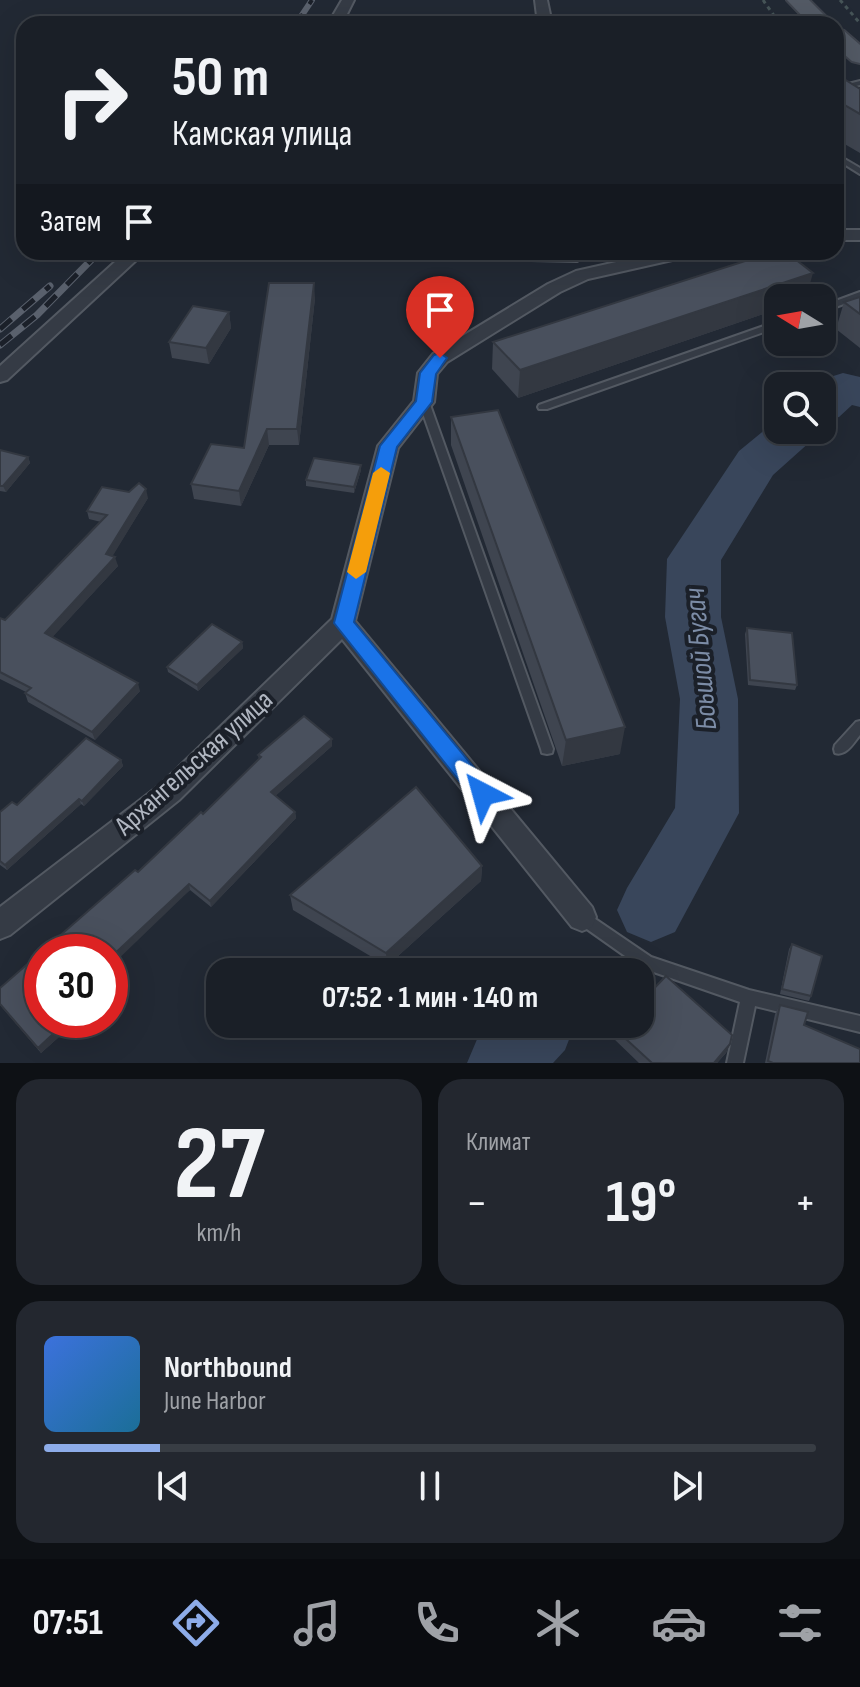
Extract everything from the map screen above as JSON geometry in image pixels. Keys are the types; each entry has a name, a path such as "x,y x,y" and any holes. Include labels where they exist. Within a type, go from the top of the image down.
{"main road":[{"path":"797,0 814,16"},
{"path":"844,43 860,56"}],"street":[{"path":"0,376 127,260"},
{"path":"578,261 554,288 440,358 428,373 424,402 388,446 343,623 582,917"},
{"name":"Архангельская улица","path":"0,925 170,792 343,623"}],"lane":[{"path":"844,96 848,99"},
{"path":"836,304 860,295"},
{"path":"543,407 764,329"},
{"path":"424,402 547,749"},
{"path":"840,749 860,726"},
{"path":"582,917 647,963 749,997 860,1024"},
{"path":"735,1063 749,997"}],"path":[{"path":"840,0 860,23"}],"building":[{"path":"844,79 860,89 860,114 844,105"},
{"path":"748,260 796,260 813,273 780,284 764,284 764,289 520,370 493,342"},
{"path":"269,283 314,283 297,429 267,429 239,491 191,484 211,444 244,448"},
{"path":"860,297 860,314 844,302"},
{"path":"193,306 229,312 206,348 169,342"},
{"path":"498,410 625,727 566,740 451,417"},
{"path":"0,450 28,457 3,486 0,486"},
{"path":"314,458 361,465 354,487 306,480"},
{"path":"139,483 146,489 106,554 115,557 45,633 138,683 92,732 25,693 31,688 0,672 0,618 5,620 107,515 87,511 102,487 129,492"},
{"path":"212,624 242,642 197,685 167,667"},
{"path":"747,628 792,633 797,685 750,680"},
{"path":"304,716 332,739 271,792 295,812 210,901 189,884 128,941 128,934 62,934 135,870 138,872 201,812 203,814 261,757 258,755"},
{"path":"86,738 121,760 82,801 79,799 5,865 0,861 0,812 12,802 17,805"},
{"path":"416,787 482,866 386,953 290,895"},
{"path":"792,944 822,956 811,996 782,989"},
{"path":"24,967 24,1032 0,1004 0,988"},
{"path":"666,976 732,1035 730,1044 714,1063 652,1063 625,1038 654,1038 654,988"},
{"path":"780,1005 808,1012 804,1025 860,1049 860,1063 768,1061"},
{"path":"29,1038 49,1038 38,1048"}],"waterway":[{"name":"Боьшой Бугач","path":"836,394 843,388 860,392"},
{"name":"Боьшой Бугач","path":"651,910 707,813 709,699 693,617 694,559 756,463 778,444"},
{"path":"504,1063 526,1038"}],"railway":[{"path":"301,16 312,0"},
{"path":"0,345 37,315 91,260"},
{"path":"0,329 50,286"}],"slow traffic":[{"path":"356,572 381,473"}],"route":[{"path":"440,358 428,373 424,402 388,446 343,623 483,794"}]}
